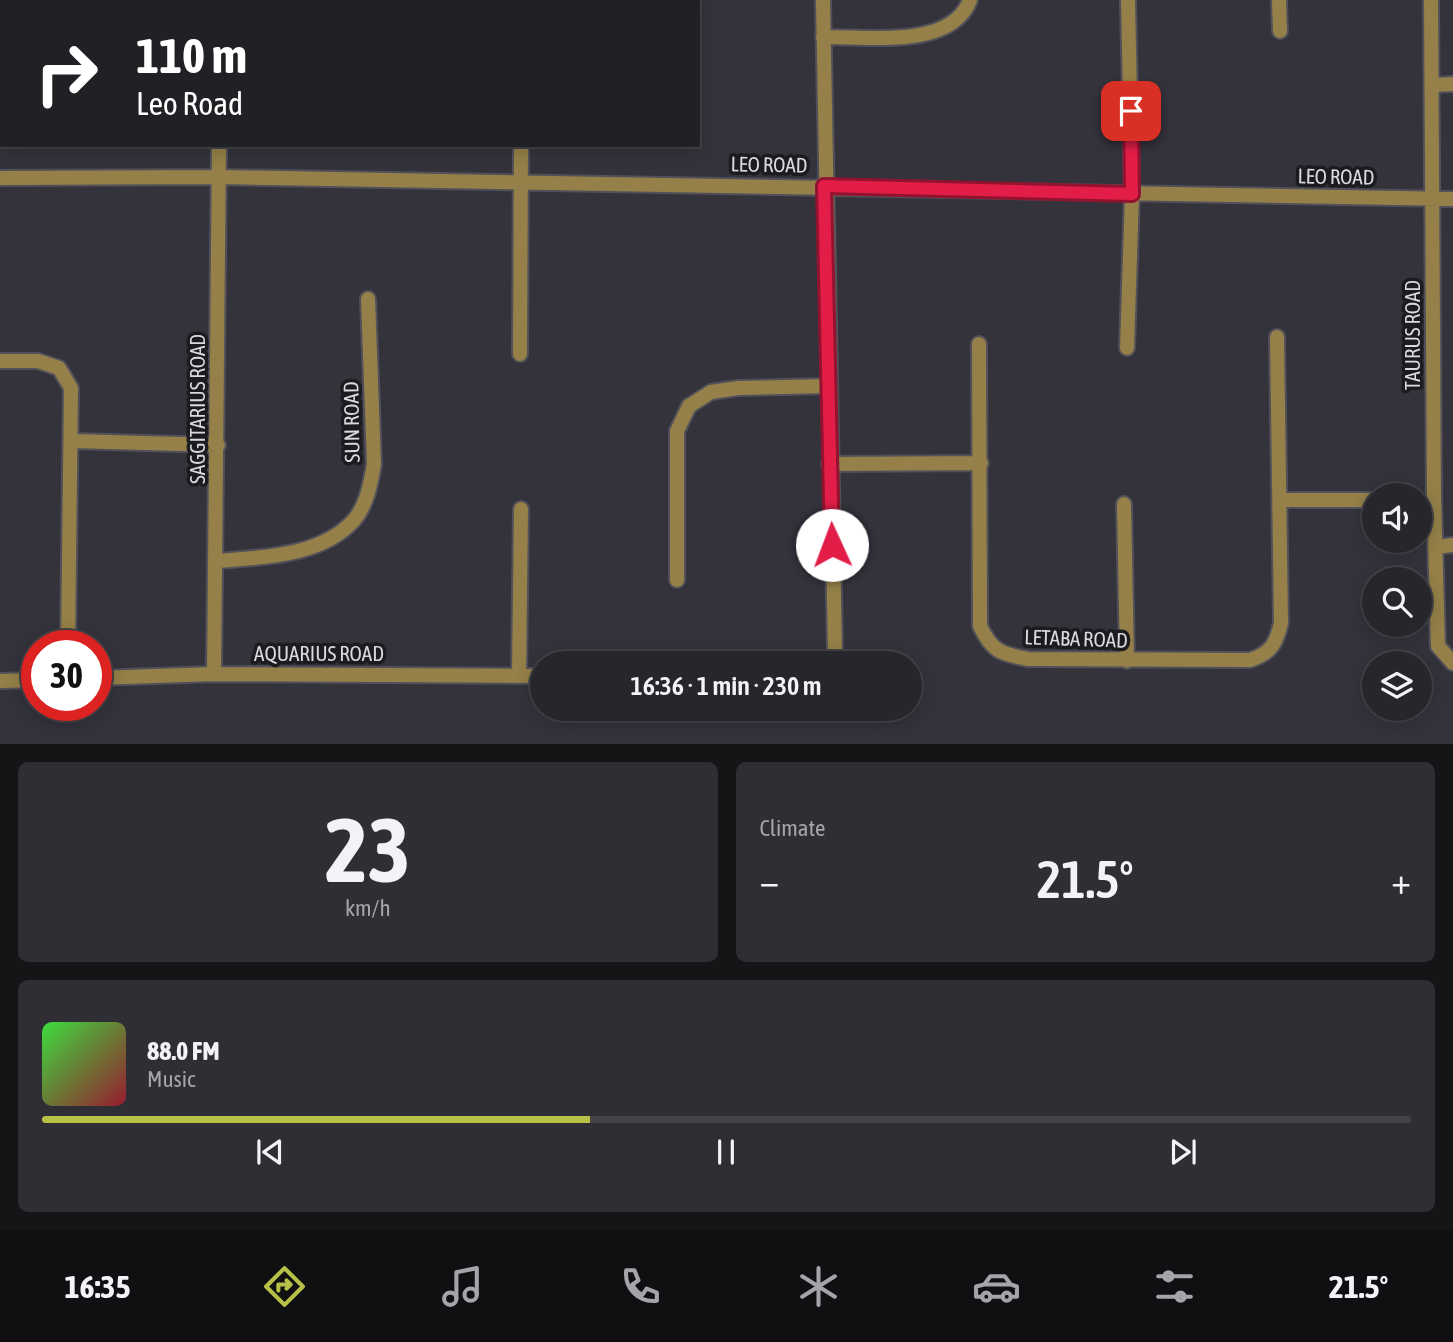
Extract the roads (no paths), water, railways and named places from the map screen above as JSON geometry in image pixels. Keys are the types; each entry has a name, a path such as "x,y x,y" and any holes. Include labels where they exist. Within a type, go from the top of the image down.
{"street":[{"path":"823,0 829,464 835,651"},
{"path":"823,37 927,35 949,27 966,11 970,0"},
{"path":"1127,348 1132,194 1128,0"},
{"path":"1279,0 1280,31"},
{"name":"TAURUS ROAD","path":"1426,483 1432,199 1431,0"},
{"path":"1433,85 1453,84"},
{"name":"SAGGITARIUS ROAD","path":"214,674 219,147"},
{"path":"520,354 521,147"},
{"name":"LEO ROAD","path":"0,178 219,177 1453,199"},
{"name":"SUN ROAD","path":"217,561 291,554 330,537 354,519 369,490 374,464 369,299"},
{"name":"LETABA ROAD","path":"979,344 980,626 988,644 1005,655 1028,659 1250,660 1266,654 1277,642 1281,623 1277,337"},
{"path":"0,361 38,361 59,368 71,388 68,630"},
{"path":"677,580 677,431 689,406 711,392 724,390 828,386"},
{"path":"72,441 218,445"},
{"path":"829,464 981,463"},
{"path":"1280,500 1362,499"},
{"path":"1124,504 1127,661"},
{"path":"519,676 521,509"},
{"name":"TAURUS ROAD","path":"1432,531 1435,547 1438,646 1453,663"},
{"path":"1435,547 1453,545"},
{"name":"AQUARIUS ROAD","path":"112,677 214,674 530,676"},
{"path":"0,681 21,680"}]}
